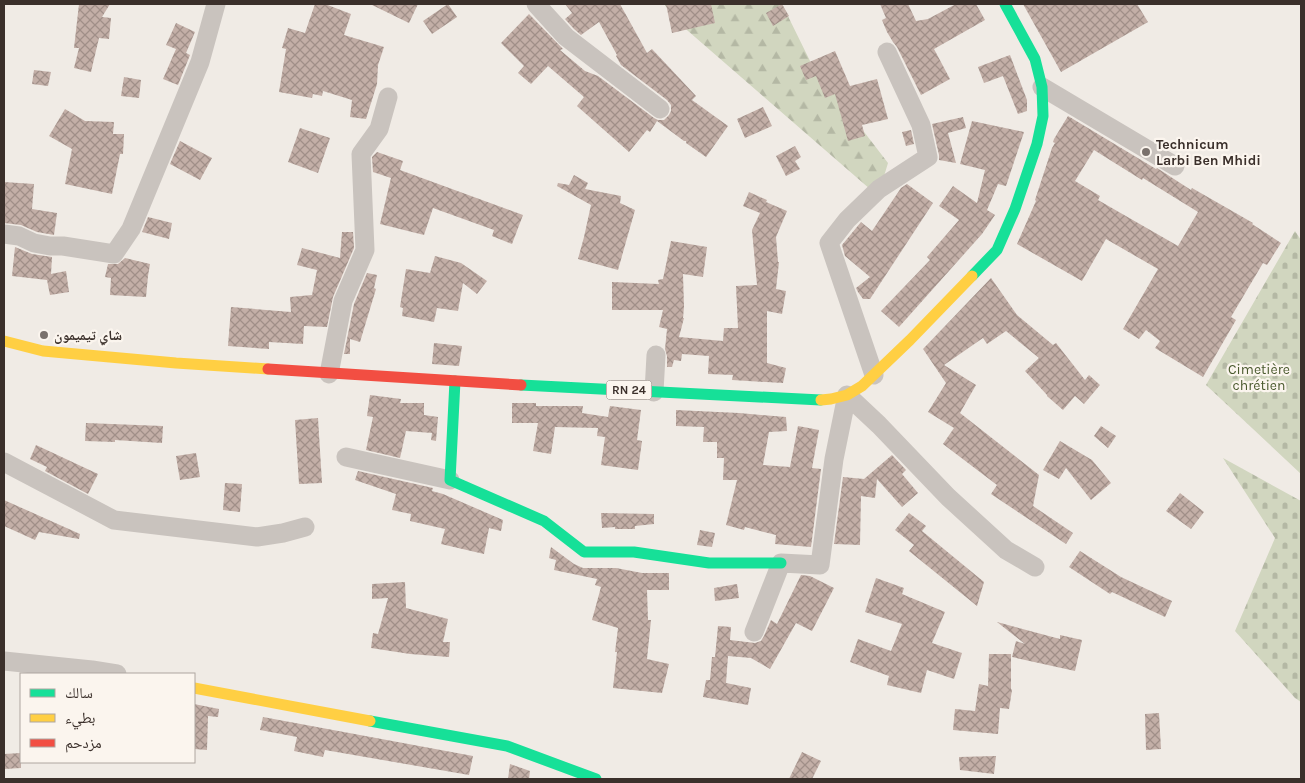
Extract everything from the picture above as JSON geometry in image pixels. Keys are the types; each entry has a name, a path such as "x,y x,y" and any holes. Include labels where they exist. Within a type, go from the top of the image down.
{"main road":[{"name":"RN 24","path":"4,340 43,351 329,374 814,400 831,399 847,395 862,386 874,375 997,250 1015,209 1037,144 1043,116 1042,87 1035,59 1005,4"},
{"path":"455,381 450,480 544,521 584,552 634,552 709,563 781,563"},
{"path":"195,688 507,746 596,779"}],"street":[{"path":"4,234 18,236 34,243 114,254 131,230 200,62 216,4"},
{"path":"536,4 566,37 660,109"},
{"path":"874,375 829,243 847,220 879,189 928,157 922,125 887,52"},
{"path":"1042,87 1175,166"},
{"path":"329,374 343,301 364,250 361,154 379,129 388,97"},
{"path":"654,392 656,355"},
{"path":"754,632 781,563 820,565 834,459 847,395"},
{"path":"847,395 948,497 999,544 1035,567"},
{"path":"346,457 450,480"},
{"path":"4,462 114,520 257,537 305,527"},
{"path":"4,662 111,673"}],"green space":[{"path":"664,4 782,4 811,63 888,163 878,196 680,24"},
{"name":"Cimetière chrétien","path":"1295,231 1301,240 1301,474 1206,385"},
{"path":"1223,458 1301,501 1301,702 1295,698 1235,631 1275,538"}],"building":[{"path":"79,4 110,4 102,17 111,18 109,39 99,38 91,72 74,68 79,48 74,48"},
{"path":"315,4 325,4 351,14 344,35 384,47 378,65 377,84 366,119 350,117 352,100 323,91 322,96 313,94 312,98 279,92 286,49 282,48 288,28 305,33"},
{"path":"370,4 418,4 409,23"},
{"path":"448,4 457,17 432,34 423,21"},
{"path":"565,4 620,4 647,53 652,49 696,96 692,100 728,126 706,157 657,121 650,132 647,130 629,152 577,106 584,97 548,66 531,84 518,73 524,66 501,43 529,14 563,49 560,50 585,71 598,76 654,118 664,120 669,115 671,105 667,100 621,65 599,22 581,35 565,19 572,13"},
{"path":"666,4 711,4 715,23 672,33"},
{"path":"782,4 789,16 773,26 766,13"},
{"path":"880,4 908,4 916,21 928,19 956,4 976,4 985,20 934,49 950,79 921,95 897,47 887,32 882,20 886,18"},
{"path":"1023,4 1137,4 1148,22 1061,72"},
{"path":"176,23 195,32 186,53 190,55 178,85 163,79 176,49 166,45"},
{"path":"835,51 850,86 877,79 888,119 862,125 865,136 848,141 835,94 825,98 816,76 806,80 800,66"},
{"path":"1010,55 1027,100 1027,111 1018,114 1003,76 984,83 978,67"},
{"path":"34,70 51,72 48,86 32,84"},
{"path":"124,77 141,80 139,98 121,96"},
{"path":"763,107 772,126 745,138 737,119"},
{"path":"65,109 85,121 114,122 113,134 124,134 123,154 120,154 112,194 65,184 72,149 49,136"},
{"path":"1068,116 1191,190 1192,188 1253,223 1281,243 1267,265 1263,263 1231,317 1236,320 1203,377 1155,348 1160,341 1146,330 1139,339 1123,329 1158,269 1106,239 1082,281 1017,244 1036,201 1055,143 1053,142","holes":["1094,150 1142,180 1143,178 1198,212 1178,246 1098,200 1100,196 1075,181"]},
{"path":"963,117 966,128 948,133 956,163 939,160 932,124"},
{"path":"972,121 1024,132 1006,186 998,184 987,210 995,215 982,234 899,327 881,311 930,260 927,257 959,220 939,206 953,186 977,203 985,170 960,164"},
{"path":"300,128 330,138 318,173 288,162"},
{"path":"911,130 914,144 906,146 902,132"},
{"path":"180,141 212,158 200,180 170,164"},
{"path":"795,146 801,157 795,161 800,169 786,176 776,156"},
{"path":"377,152 403,161 400,170 523,215 512,244 492,236 494,230 433,208 424,235 380,224 391,178 373,172 372,157"},
{"path":"574,175 588,183 585,189 621,196 620,203 635,210 618,270 578,259 591,205 557,186 558,183 569,185"},
{"path":"4,182 34,184 32,209 57,213 54,235 37,232 21,225 4,223"},
{"path":"907,184 933,203 870,299 863,299 856,288 870,277 845,256 842,245 861,222 872,231 901,188"},
{"path":"749,192 787,211 776,237 779,262 776,289 786,291 782,314 767,311 767,363 786,368 783,383 732,380 733,375 708,374 709,356 682,354 681,361 674,360 672,367 667,367 665,349 667,329 659,327 663,310 612,310 612,282 659,284 658,280 663,279 671,241 707,247 703,277 683,274 684,318 679,337 723,341 724,328 738,328 736,286 757,285 752,230 760,213 743,206"},
{"path":"148,217 172,223 169,239 142,232"},
{"path":"342,232 353,232 354,248 333,297 327,327 304,326 303,344 269,342 269,349 228,346 231,307 291,312 290,297 312,295 317,270 297,265 302,248 340,258"},
{"path":"15,247 32,254 52,257 51,274 66,271 69,292 50,295 47,280 12,276"},
{"path":"435,256 461,263 487,281 477,294 463,283 458,311 437,308 434,322 402,316 403,308 400,307 406,269 430,273"},
{"path":"125,258 150,264 146,297 110,295 111,278 105,277 108,264 118,264"},
{"path":"367,273 377,275 374,288 376,289 360,342 350,339 350,354 344,354 354,304"},
{"path":"991,278 1017,315 1053,345 1056,343 1085,380 1089,375 1100,385 1084,404 1075,396 1063,410 1047,396 1025,371 1039,358 1006,331 987,344 983,338 944,365 976,385 960,413 1039,475 1033,506 1073,533 1066,544 991,494 997,485 943,444 954,428 928,412 946,383 923,349"},
{"path":"434,343 462,346 459,366 432,364"},
{"path":"370,395 401,399 400,403 424,403 424,415 438,417 436,441 431,440 432,433 406,431 400,458 366,450 373,417 367,416"},
{"path":"512,403 536,403 536,406 583,406 582,413 608,417 610,406 641,410 637,440 642,441 638,470 601,465 605,437 597,436 598,428 555,427 551,454 533,451 538,423 512,423"},
{"path":"676,410 786,417 787,431 769,432 763,465 790,467 798,426 819,430 812,468 821,469 811,547 775,544 776,535 745,527 744,530 726,525 737,480 723,480 724,458 717,458 717,442 703,442 704,427 676,426"},
{"path":"318,418 322,483 299,484 295,420"},
{"path":"86,423 163,426 162,443 115,440 115,442 85,441"},
{"path":"1101,426 1116,436 1108,448 1094,436"},
{"path":"1060,441 1092,460 1111,483 1091,500 1066,468 1059,479 1043,470"},
{"path":"36,445 98,474 88,494 45,471 47,467 30,459"},
{"path":"196,453 200,477 180,480 176,456"},
{"path":"892,455 906,470 902,474 918,493 902,507 877,479 875,498 861,496 860,545 834,544 843,477 864,479"},
{"path":"358,471 433,488 432,491 503,520 501,531 489,528 484,554 441,544 445,529 410,521 411,514 392,510 396,494 355,480"},
{"path":"225,483 242,484 240,512 223,510"},
{"path":"1180,493 1204,512 1191,529 1166,511"},
{"path":"4,500 80,534 79,539 39,532 35,540 4,526"},
{"path":"601,513 654,514 654,524 635,526 635,529 602,528"},
{"path":"909,513 926,526 922,531 984,582 977,606 909,551 914,545 895,530"},
{"path":"700,530 715,533 712,547 697,545"},
{"path":"551,547 574,564 583,568 616,568 642,573 669,573 669,590 647,590 648,620 651,620 647,659 669,664 662,693 613,688 618,628 592,620 601,587 595,585 597,579 554,570 556,560 549,558"},
{"path":"1080,551 1121,577 1172,601 1165,617 1112,592 1110,594 1069,567"},
{"path":"801,575 810,576 834,588 812,631 796,623 770,669 751,658 728,656 726,683 751,688 748,705 703,697 706,680 710,680 712,657 715,657 718,626 731,627 730,640 755,643 761,641 771,620 777,624"},
{"path":"876,578 904,588 902,594 945,612 932,643 962,653 954,679 927,670 921,693 887,685 889,676 850,662 858,639 891,651 902,624 865,612"},
{"path":"405,582 406,608 448,619 443,642 450,642 449,657 371,648 373,633 378,634 388,598 372,599 372,584"},
{"path":"737,584 739,598 715,601 714,588"},
{"path":"997,622 1060,639 1060,635 1082,640 1075,671 1012,657 1016,641 1025,644"},
{"path":"989,654 1011,654 1012,690 1009,709 1000,708 998,734 953,730 955,709 975,711 979,684 988,686"},
{"path":"195,704 219,709 218,717 208,716 207,750 195,749"},
{"path":"1159,713 1161,749 1146,750 1145,714"},
{"path":"263,717 473,756 469,775 325,750 323,757 294,751 297,737 260,730"},
{"path":"802,752 821,761 812,779 789,779"},
{"path":"20,753 21,768 4,769 4,754"},
{"path":"996,756 994,774 960,770 959,757"},
{"path":"510,764 530,771 529,779 508,779"}],"traffic: fast":[{"path":"972,276 997,250 1015,209 1037,144 1043,116 1042,87 1035,59 1005,4"},
{"path":"455,381 450,480 544,521 584,552 634,552 709,563 781,563"},
{"path":"521,385 821,400"},
{"path":"370,721 507,746 596,779"}],"traffic: slow":[{"path":"821,400 847,395 862,386 972,276"},
{"path":"4,341 43,351 268,369"},
{"path":"195,688 370,721"}],"traffic: jam":[{"path":"268,369 521,385"}],"place":[{"name":"Technicum Larbi Ben Mhidi","path":"1146,152"},
{"name":"شاي تيميمون","path":"44,335"}]}
